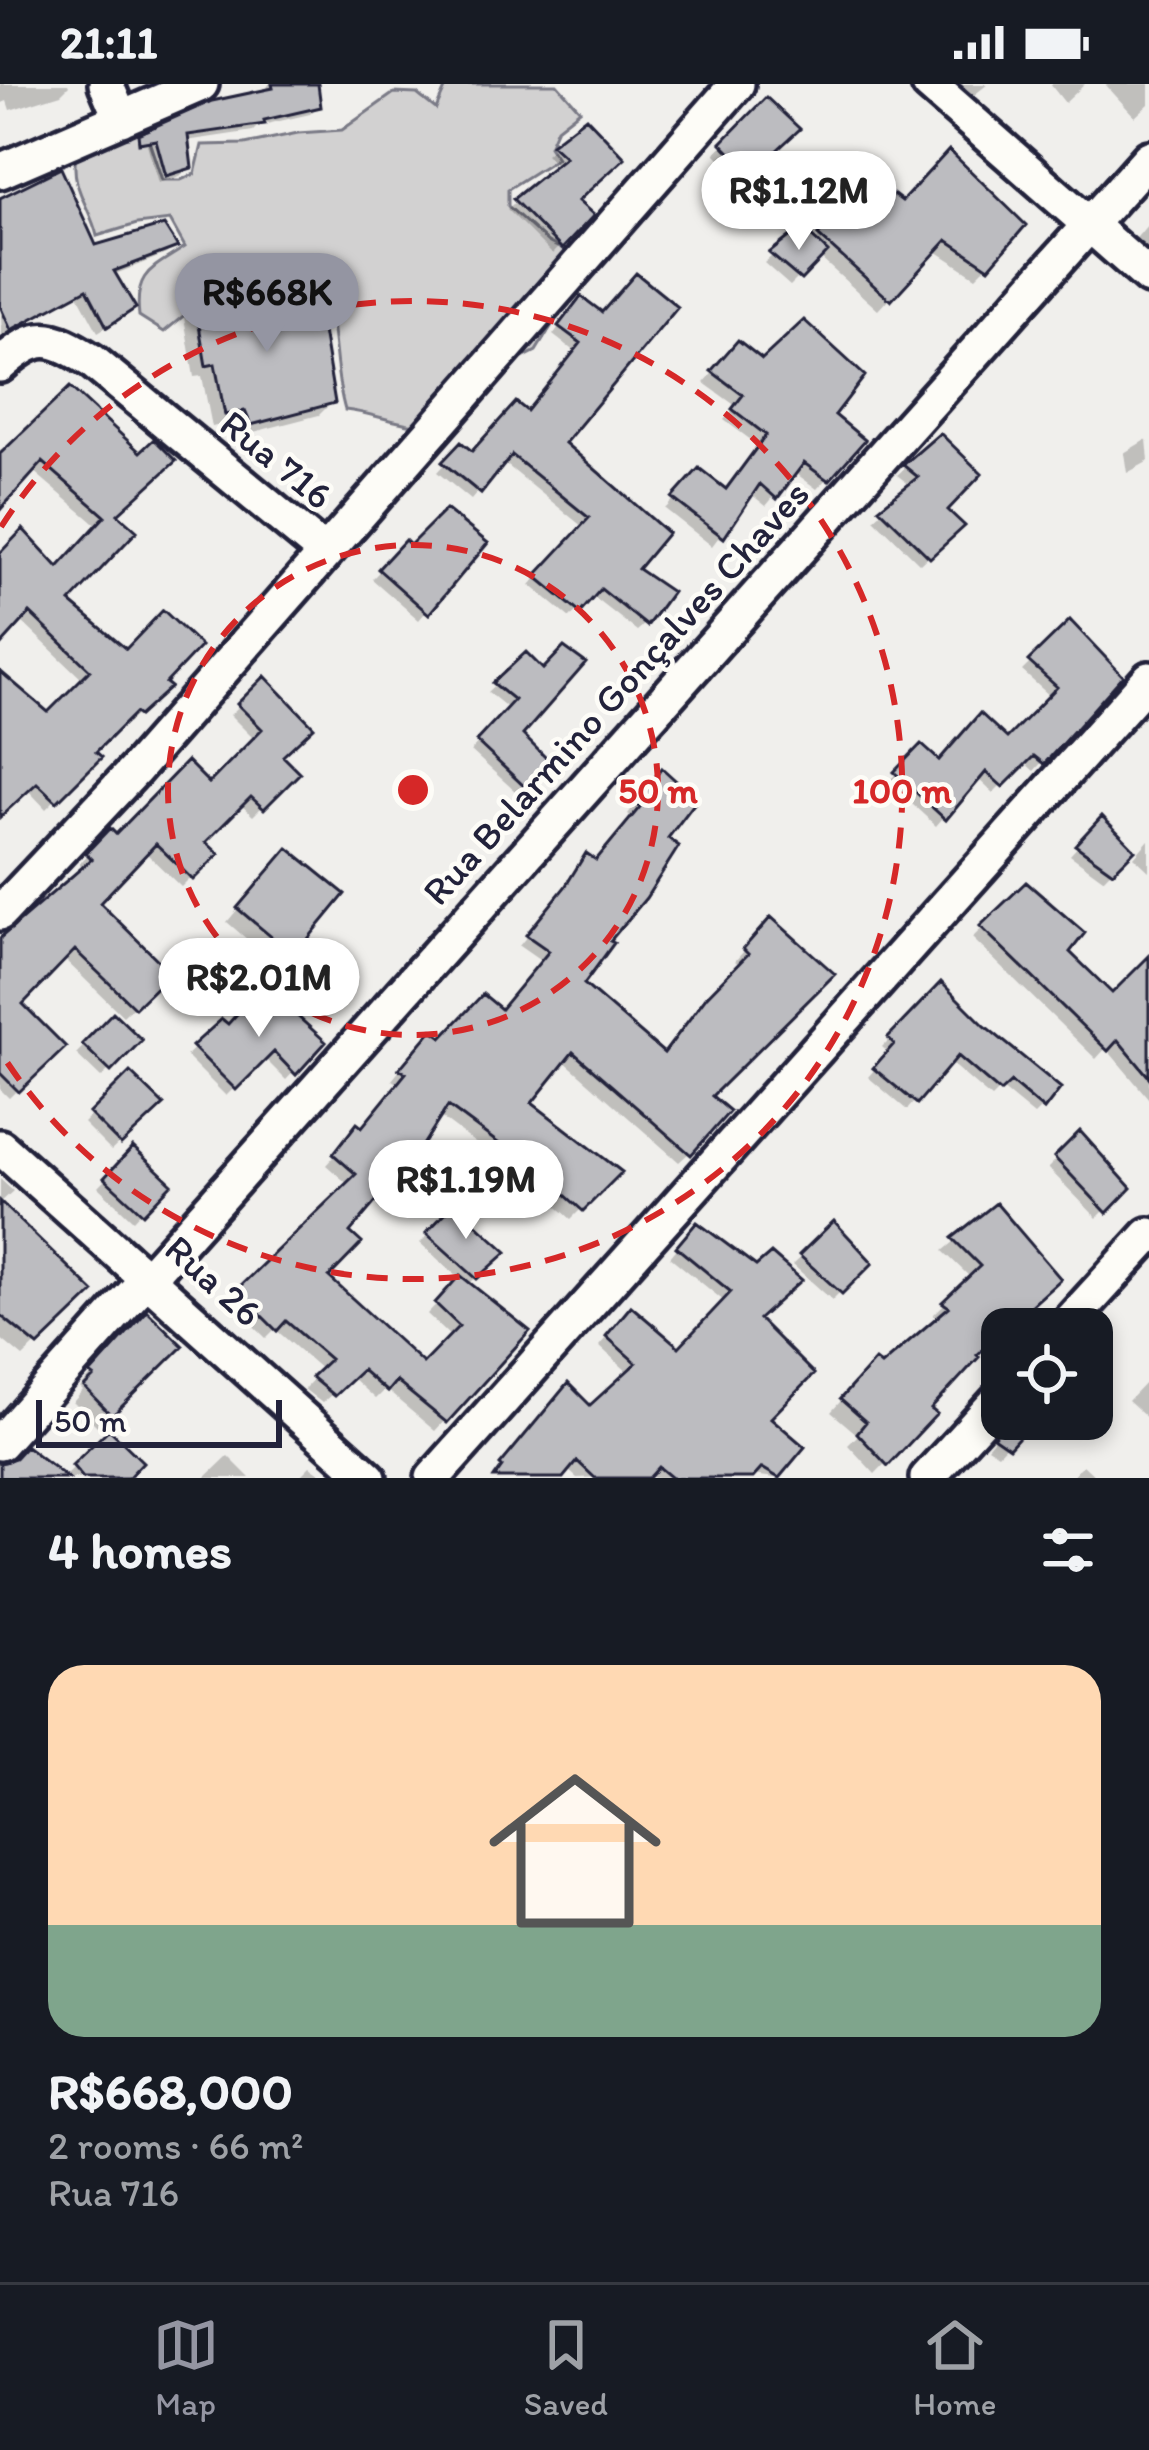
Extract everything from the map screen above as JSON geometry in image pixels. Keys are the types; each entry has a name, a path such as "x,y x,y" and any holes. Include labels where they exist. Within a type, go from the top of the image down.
{"street":[{"path":"106,84 121,118"},
{"path":"0,171 201,84"},
{"path":"0,913 134,771 737,84"},
{"path":"929,84 1149,277"},
{"name":"Rua Belarmino Gonçalves Chaves","path":"0,1442 1149,158"},
{"name":"Rua 716","path":"0,364 23,344 43,338 64,344 92,361 324,552"},
{"path":"433,1478 1149,679"},
{"name":"Rua 26","path":"0,1147 369,1478"},
{"path":"1082,1308 1149,1235"},
{"path":"927,1478 981,1419"}],"shaded area":[{"path":"447,84 557,84 580,110 557,128 549,146 557,158 508,189 508,206 548,242 574,256 557,317 536,351 492,374 424,426 345,410 323,290 234,290 194,296 192,309 164,332 139,316 139,290 148,273 185,247 170,220 97,236 78,187 76,154 145,129 162,180 181,180 195,174 202,145 342,130 394,93 417,94 436,109"}],"building":[{"path":"272,84 318,84 321,107 264,120 265,124 188,135 192,168 166,176 156,140 139,143 138,134 212,101 273,88"},
{"path":"766,97 800,129 751,174 721,143"},
{"path":"586,117 625,158 578,201 594,215 562,249 513,199 565,157 551,144"},
{"path":"949,150 1026,225 989,268 947,240 891,301 818,235 869,176 902,201"},
{"path":"61,168 96,245 164,225 178,247 114,271 136,308 107,327 87,289 11,330 0,306 0,198"},
{"path":"802,227 828,252 801,280 769,253"},
{"path":"636,273 678,307 565,443 668,533 638,569 672,592 647,626 601,589 580,613 535,576 589,518 512,455 481,494 442,462 461,442 472,451 516,402 527,411 581,343 558,326 581,296 602,312"},
{"path":"317,295 335,403 251,425 245,411 225,415 215,364 206,366 195,302"},
{"path":"804,320 865,376 835,415 865,440 829,481 804,463 777,499 760,484 724,538 672,498 699,468 726,489 766,435 732,409 743,395 711,371 738,340 762,359"},
{"path":"70,387 140,452 154,439 176,461 118,514 137,531 70,602 126,649 163,610 201,646 166,683 171,687 139,716 135,713 96,752 102,757 57,802 37,783 0,817 0,671 48,712 90,670 30,613 0,646 0,553 23,529 58,567 105,516 43,462 0,510 0,454"},
{"path":"940,433 982,474 948,510 965,526 930,558 879,508 918,477 903,465"},
{"path":"446,509 488,543 429,614 378,569 405,540 410,545"},
{"path":"1070,620 1123,676 1044,764 1034,756 1003,787 986,772 946,820 894,772 921,744 939,760 980,713 1007,738 1057,687 1028,661"},
{"path":"564,647 586,663 523,735 549,761 525,787 476,741 514,700 493,683 526,652 543,669"},
{"path":"265,676 314,727 283,756 300,773 264,809 251,797 206,842 219,854 193,880 156,844 100,903 171,973 135,1008 75,950 23,1004 66,1047 19,1092 0,1073 0,938 92,859 86,853 110,828 116,834 187,761 209,783 262,729 237,704"},
{"path":"662,768 697,800 668,838 679,846 584,984 664,1053 706,997 748,954 743,949 771,917 835,974 712,1096 730,1111 691,1155 573,1052 532,1103 622,1172 583,1211 509,1145 506,1149 448,1106 421,1148 350,1232 362,1243 329,1277 423,1363 459,1326 435,1303 460,1275 530,1331 447,1423 396,1381 387,1392 362,1370 334,1396 311,1377 330,1359 286,1321 277,1331 236,1290 356,1174 333,1154 406,1073 399,1069 432,1030 442,1037 483,994 501,1009 549,951 526,935 586,853 596,860 640,807 635,803"},
{"path":"1102,816 1135,850 1113,872 1075,845"},
{"path":"288,848 345,894 294,956 237,908"},
{"path":"1026,882 1085,933 1070,952 1112,993 1149,956 1149,1077 1118,1040 1108,1051 980,926"},
{"path":"941,982 985,1026 1061,1088 1044,1110 1011,1082 1000,1092 958,1056 917,1104 873,1068 894,1044 888,1037"},
{"path":"263,985 326,1042 296,1075 274,1052 236,1090 192,1046 222,1019 228,1024"},
{"path":"113,1012 142,1040 111,1072 82,1044"},
{"path":"130,1072 164,1105 121,1145 89,1113"},
{"path":"1080,1131 1131,1188 1107,1213 1054,1157"},
{"path":"133,1147 172,1184 143,1214 104,1178"},
{"path":"0,1201 94,1292 38,1346 0,1315"},
{"path":"996,1203 1061,1279 1029,1308 981,1308 979,1357 931,1409 937,1414 888,1466 857,1433 866,1422 840,1399 875,1360 881,1365 949,1307 942,1302 980,1266 952,1238"},
{"path":"454,1204 507,1252 477,1279 426,1233"},
{"path":"834,1221 873,1263 842,1294 799,1255"},
{"path":"697,1222 756,1266 771,1253 802,1280 759,1319 814,1374 771,1418 805,1447 779,1478 762,1468 753,1478 672,1478 659,1467 649,1478 595,1478 577,1461 563,1478 494,1478 568,1383 590,1405 636,1363 606,1336 631,1306 679,1347 731,1292 676,1247"},
{"path":"147,1311 183,1346 112,1416 84,1387 94,1377 90,1374"},
{"path":"109,1429 143,1462 128,1478 83,1478 72,1465"},
{"path":"26,1446 68,1478 0,1478 0,1463 15,1458"}]}
